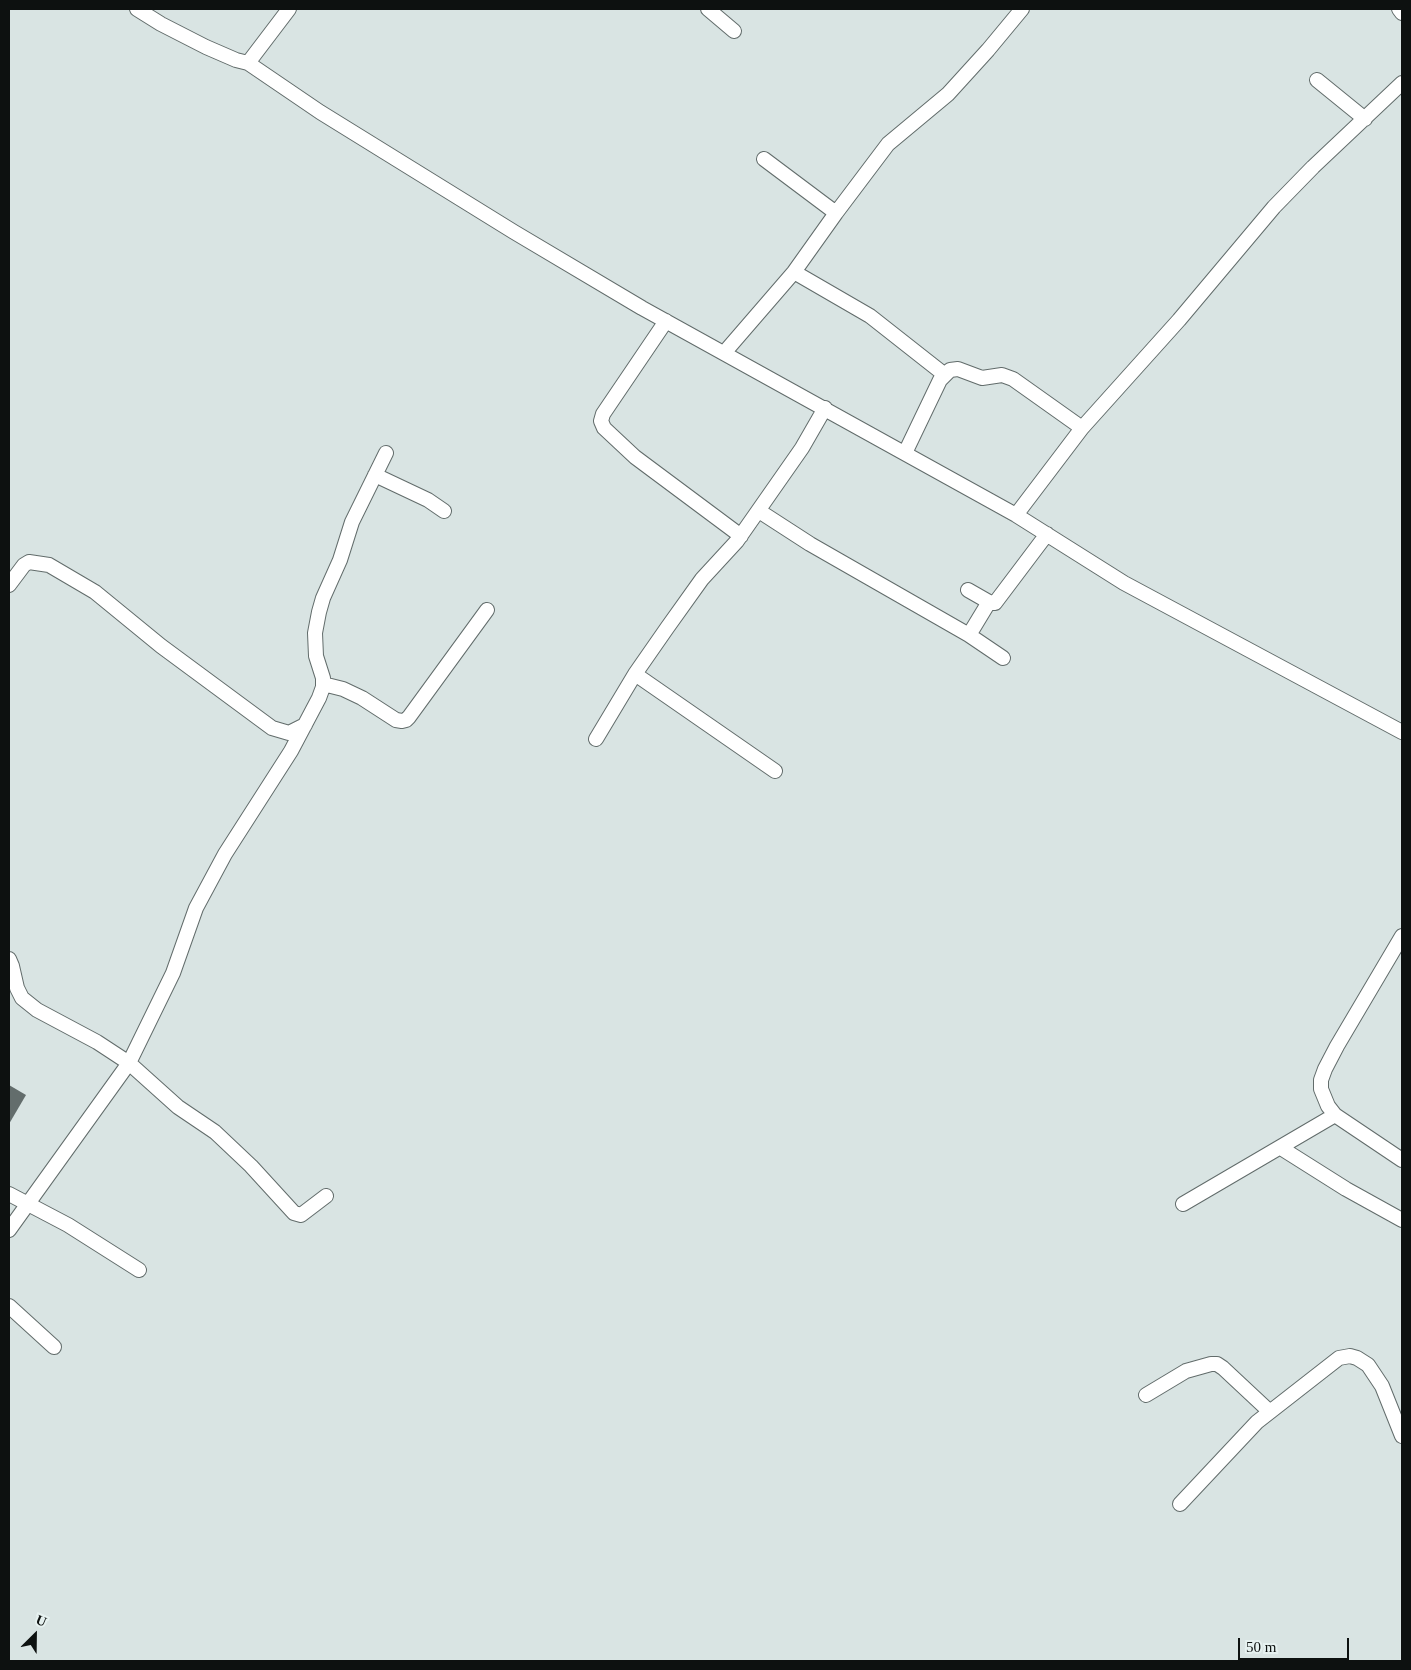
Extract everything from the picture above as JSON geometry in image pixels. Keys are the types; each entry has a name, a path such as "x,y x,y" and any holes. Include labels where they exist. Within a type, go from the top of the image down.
{"street":[{"path":"138,9 161,24 206,47 248,63 320,112 514,232 666,321 1016,515 1124,583 1402,732"},
{"path":"248,63 289,9"},
{"path":"708,9 734,31"},
{"path":"724,353 794,272 888,144 948,94 1022,9"},
{"path":"1399,9 1402,13"},
{"path":"1317,80 1364,119"},
{"path":"1016,515 1082,428 1179,320 1274,207 1313,167 1402,83"},
{"path":"764,159 836,213"},
{"path":"794,272 870,316 944,375"},
{"path":"666,321 603,414 601,421 604,428 635,457 741,536"},
{"path":"905,453 939,382 950,370 958,369 982,378 1002,375 1012,379 1082,428"},
{"path":"596,739 636,674 702,579 741,536 759,511 802,448 825,408"},
{"path":"9,1230 129,1063 173,973 196,908 225,854 291,751 319,698 323,678 316,656 315,632 319,612 323,598 340,560 352,522 386,452"},
{"path":"375,475 428,500 444,511"},
{"path":"759,511 810,544 969,635 1004,658"},
{"path":"968,590 989,602 995,603 1047,534"},
{"path":"9,585 24,565 29,562 49,565 95,592 161,646 272,728 289,733 305,725"},
{"path":"969,635 989,602"},
{"path":"323,684 343,689 362,698 396,720 406,720 487,610"},
{"path":"636,674 775,771"},
{"path":"1402,936 1362,1003 1325,1069 1321,1080 1328,1106 1335,1115 1402,1160"},
{"path":"9,959 17,988 22,998 37,1010 96,1042 129,1063 178,1107 215,1132 298,1216 326,1196"},
{"path":"1183,1204 1335,1115"},
{"path":"1281,1148 1346,1189 1402,1220"},
{"path":"9,1194 68,1225 139,1270"},
{"path":"9,1306 54,1347"},
{"path":"1180,1504 1269,1411 1339,1358 1350,1356 1368,1365 1382,1386 1402,1436"},
{"path":"1146,1395 1186,1371 1205,1365 1217,1364 1269,1411"}],"building":[{"path":"9,1085 26,1095 9,1124"}]}
